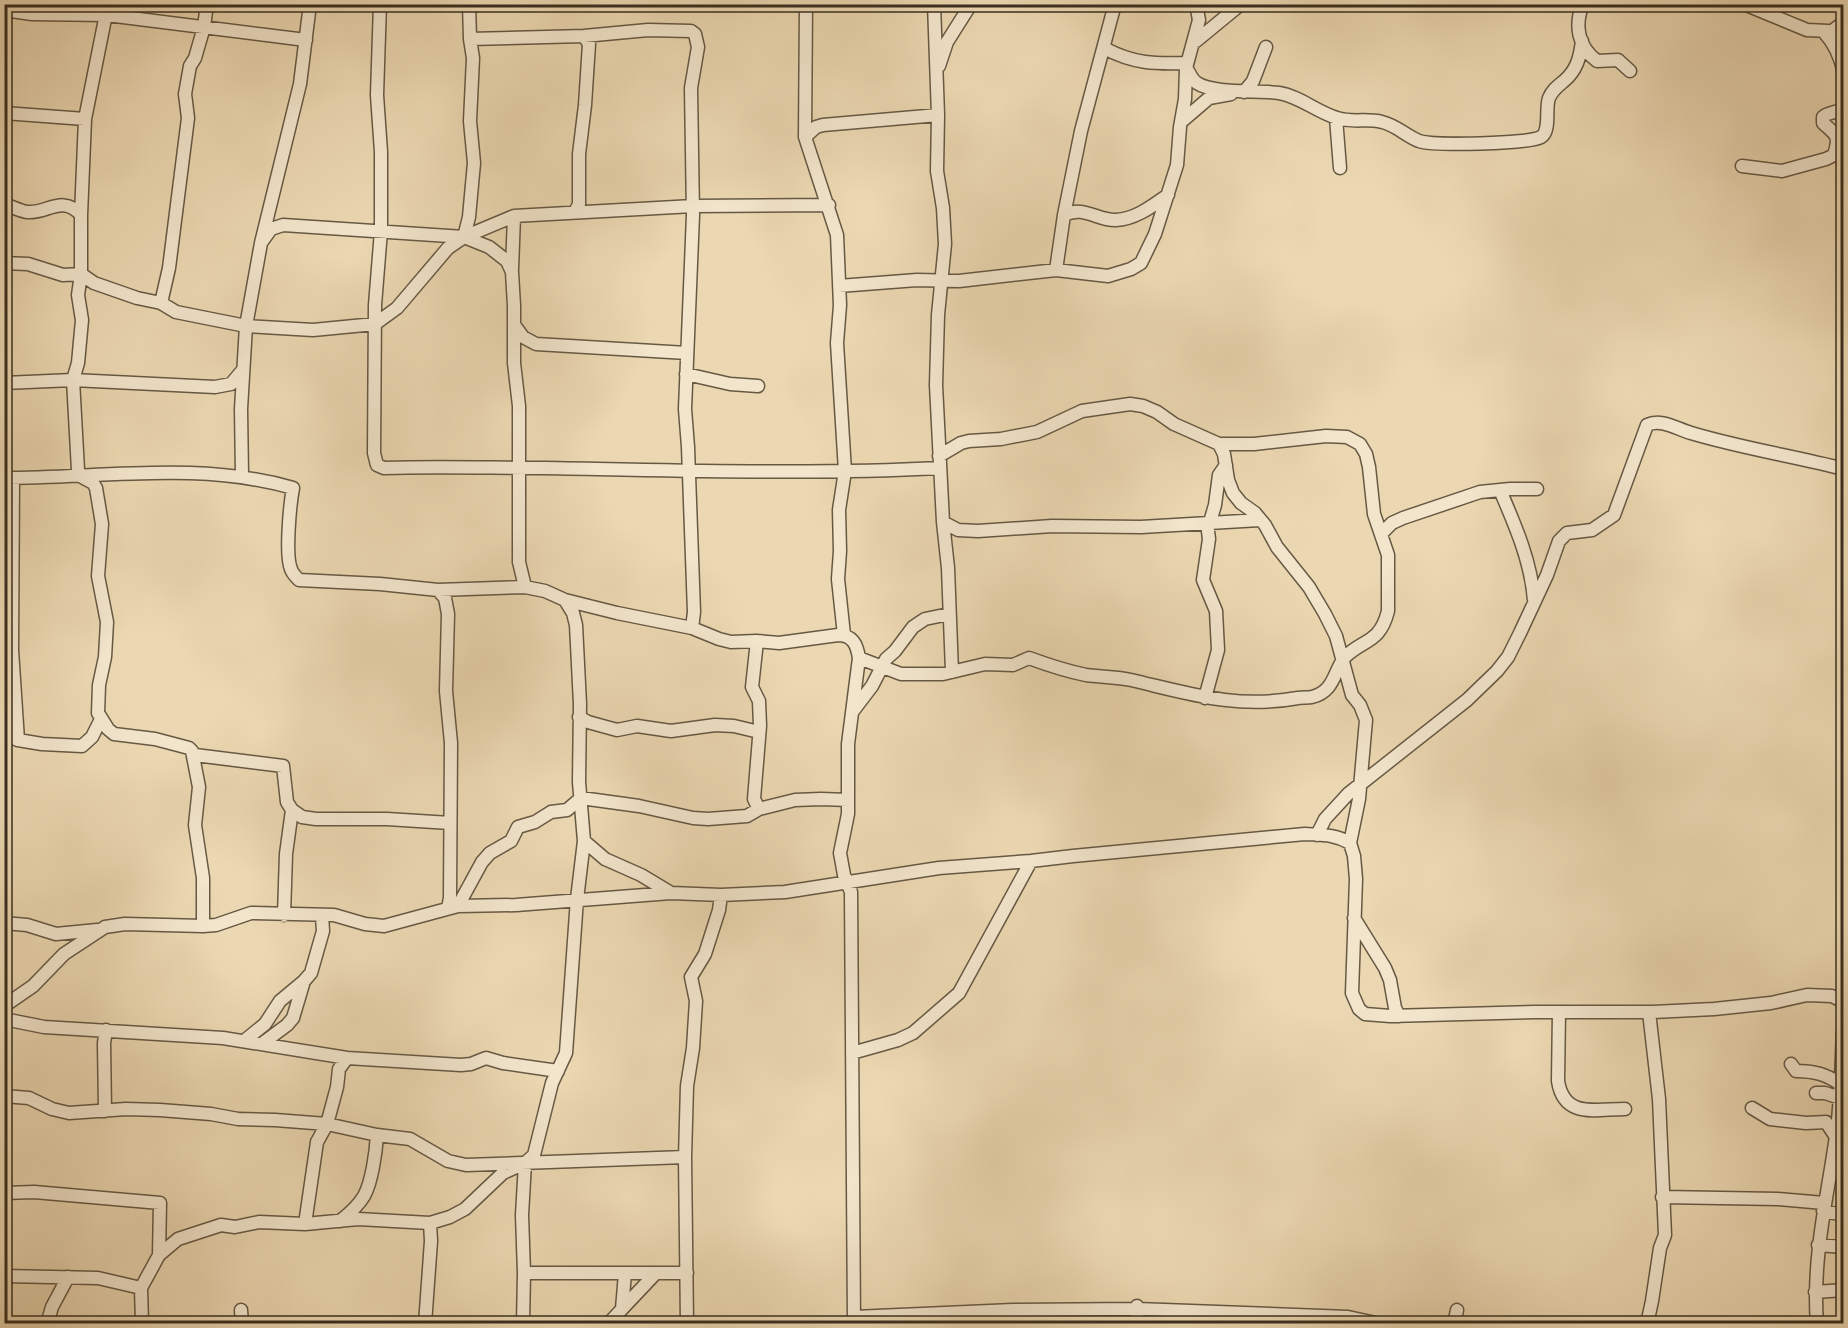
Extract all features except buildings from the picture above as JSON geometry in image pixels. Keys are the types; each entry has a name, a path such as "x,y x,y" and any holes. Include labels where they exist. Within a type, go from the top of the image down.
{"street":[{"path":"161,303 169,268 188,118 185,94 190,66 195,58 204,27 207,4"},
{"path":"242,476 242,371 246,326 261,243 297,100 310,4"},
{"path":"380,4 377,95 381,152 381,231 375,324 374,453 377,465 384,468 468,466 688,471 897,471 939,462 969,441 1010,438 1037,432 1082,411 1130,404 1157,412 1174,424 1219,444 1264,443 1326,436 1347,437 1360,444 1366,454 1374,514 1388,555 1389,602 1386,619 1374,639 1343,658 1331,684 1312,697 1261,702 1225,701 1129,680 1059,669 1027,658 1012,665 985,664 943,674 901,674 859,658"},
{"path":"464,237 474,176 470,121 473,58 469,4"},
{"path":"806,4 806,137 837,236 839,286 837,343 845,471 839,510 838,579 844,635"},
{"path":"934,4 938,115 937,171 943,208 945,244 938,315 936,385 952,672"},
{"path":"936,73 947,42 971,4"},
{"path":"1056,270 1064,215 1081,131 1115,4"},
{"path":"839,286 917,280 959,281 1002,278 1056,270 1108,276 1131,270 1141,262 1155,234 1177,165 1187,65 1199,20 1196,4"},
{"path":"1192,45 1241,4"},
{"path":"1259,4 1285,4"},
{"path":"1583,4 1578,27 1582,41 1592,57 1597,61 1618,60 1630,71"},
{"path":"1744,4 1788,24 1807,30 1844,36"},
{"path":"4,10 32,14 107,10 204,27 306,40"},
{"path":"107,10 85,119 81,274 78,295 82,312 78,363 73,381 77,463 80,476 93,483 96,488 102,524 98,573 107,622 105,657 97,707 101,719 114,734 155,739 189,748 195,755 199,797 195,825 203,879 203,926"},
{"path":"1827,32 1844,22"},
{"path":"470,39 584,36 656,30 685,31 695,34 698,47 691,88 693,206 685,408 694,612 692,628"},
{"path":"1827,32 1838,51 1844,74"},
{"path":"575,213 579,204 579,154 585,105 588,44 584,36"},
{"path":"1187,65 1194,80 1200,85 1243,92 1278,93 1349,122 1369,120 1382,122 1426,143 1467,144 1540,138 1546,132 1547,105 1550,95 1577,66 1582,41"},
{"path":"1181,122 1209,98 1243,92 1253,81 1266,47"},
{"path":"1104,48 1142,63 1187,65"},
{"path":"1742,166 1782,171 1834,155 1837,137 1834,131 1823,123 1823,117 1844,107"},
{"path":"4,113 85,119"},
{"path":"806,137 816,127 823,125 938,115"},
{"path":"1336,118 1340,168"},
{"path":"1064,215 1079,212 1108,219 1124,219 1150,207 1168,195"},
{"path":"4,204 27,212 68,206 81,214"},
{"path":"4,263 28,264 63,275 81,274 94,283 137,298 161,303 176,312 246,326 313,330 375,324 397,308 448,248 464,237 514,216 693,206 829,205"},
{"path":"514,216 512,273 514,363 519,406 519,562 525,587"},
{"path":"261,243 271,229 283,225 464,237 489,247 502,256 512,273"},
{"path":"515,327 523,337 536,344"},
{"path":"514,363 523,349 536,344 687,353"},
{"path":"4,382 73,381 215,387 231,384 242,371"},
{"path":"686,374 730,384 758,386"},
{"path":"1317,835 1325,819 1348,794 1486,683 1508,657 1547,575 1558,541 1567,533 1592,530 1614,515 1642,434 1650,423 1665,423 1700,436 1844,469"},
{"path":"1219,444 1224,454 1233,493 1241,503 1255,513 1277,547 1309,587 1336,636 1352,695 1360,705 1366,720 1358,812 1350,843 1354,856 1356,879 1352,969 1354,1001 1359,1009 1365,1014 1399,1016 1649,1012 1771,1003 1807,994 1832,996 1844,1002"},
{"path":"1205,698 1218,650 1216,611 1203,580 1209,539 1208,522 1215,505 1219,475 1226,465"},
{"path":"18,740 8,650 9,478 193,474 242,476 293,488 290,501 288,553 291,569 299,580 389,584 438,590 525,587 545,591 565,600 652,622 692,628 731,642 779,643 844,635 851,638 857,645 859,658 848,744 848,814 840,853 841,865 851,892 854,1320 1013,1310 1137,1308 1348,1317 1380,1323"},
{"path":"1382,533 1392,523 1403,518 1480,492 1537,489"},
{"path":"1500,490 1526,557 1534,601"},
{"path":"943,522 958,530 978,531 1052,526 1120,528 1260,520"},
{"path":"438,590 445,598 448,614 446,692 451,743 450,823 453,907"},
{"path":"142,1323 141,1288 159,1256 178,1239 221,1225 236,1227 259,1222 305,1224 358,1219 430,1223 465,1209 503,1173 534,1155 548,1095 566,1053 577,899 584,841 579,782 580,704 576,625 573,613 565,600"},
{"path":"852,711 872,686 882,666 917,624 934,616 949,614"},
{"path":"757,641 752,687 759,703 754,799 759,809"},
{"path":"579,717 588,722 617,730 637,726 671,731 715,725 734,726 759,732"},
{"path":"4,735 18,740 60,746 82,746 92,737 101,719"},
{"path":"195,755 283,766 285,794 292,810 286,854 284,915"},
{"path":"453,907 485,858 511,841 518,827 536,822 551,812 567,810 581,798 708,819 747,816 759,809 795,800 848,800"},
{"path":"292,810 309,819 387,819 450,823"},
{"path":"4,923 27,925 56,934 98,930 124,924 216,925 246,914 334,915 373,926 384,926 453,907 516,905 671,893 721,896 785,892 939,868 1228,843 1273,837 1327,834 1350,843"},
{"path":"584,841 604,859 641,875 671,893"},
{"path":"852,1053 898,1040 913,1033 959,993 1031,861"},
{"path":"687,1323 685,1157 687,1086 696,1011 691,977 705,954 720,910 721,896"},
{"path":"244,1041 265,1024 280,1001 311,973 323,931 322,916"},
{"path":"1353,918 1385,968 1399,1016"},
{"path":"4,1006 33,986 64,954 98,930"},
{"path":"263,1044 293,1018 304,981"},
{"path":"1559,1012 1558,1081 1565,1101 1574,1109 1625,1109"},
{"path":"1647,1323 1660,1248 1665,1235 1659,1099 1649,1012"},
{"path":"1817,1323 1815,1292 1818,1245 1836,1137 1844,1016"},
{"path":"4,1019 44,1027 244,1041 347,1058 461,1065 486,1058 558,1071"},
{"path":"105,1111 104,1042 106,1030"},
{"path":"305,1224 317,1142 327,1124 337,1087 339,1069 347,1058"},
{"path":"1791,1064 1797,1071 1813,1071 1823,1074 1840,1084"},
{"path":"1816,1093 1840,1098"},
{"path":"4,1096 29,1098 60,1112 81,1114 160,1110 211,1114 238,1119 327,1124 377,1135 410,1139 448,1161 466,1165 685,1157"},
{"path":"1752,1108 1770,1119 1806,1123 1826,1122 1836,1137"},
{"path":"339,1221 352,1212 366,1192 377,1135"},
{"path":"523,1323 522,1215 525,1162"},
{"path":"4,1193 34,1192 160,1203 159,1256"},
{"path":"1662,1197 1778,1198 1823,1207 1844,1215"},
{"path":"425,1323 431,1241 430,1223"},
{"path":"1818,1245 1844,1247"},
{"path":"524,1273 687,1273"},
{"path":"622,1309 626,1273"},
{"path":"608,1323 656,1273"},
{"path":"4,1276 98,1278 141,1288"},
{"path":"47,1323 52,1307 68,1277"},
{"path":"1815,1292 1844,1290"},
{"path":"1137,1308 1137,1323"},
{"path":"241,1310 242,1323"},
{"path":"1454,1323 1456,1310"}]}
